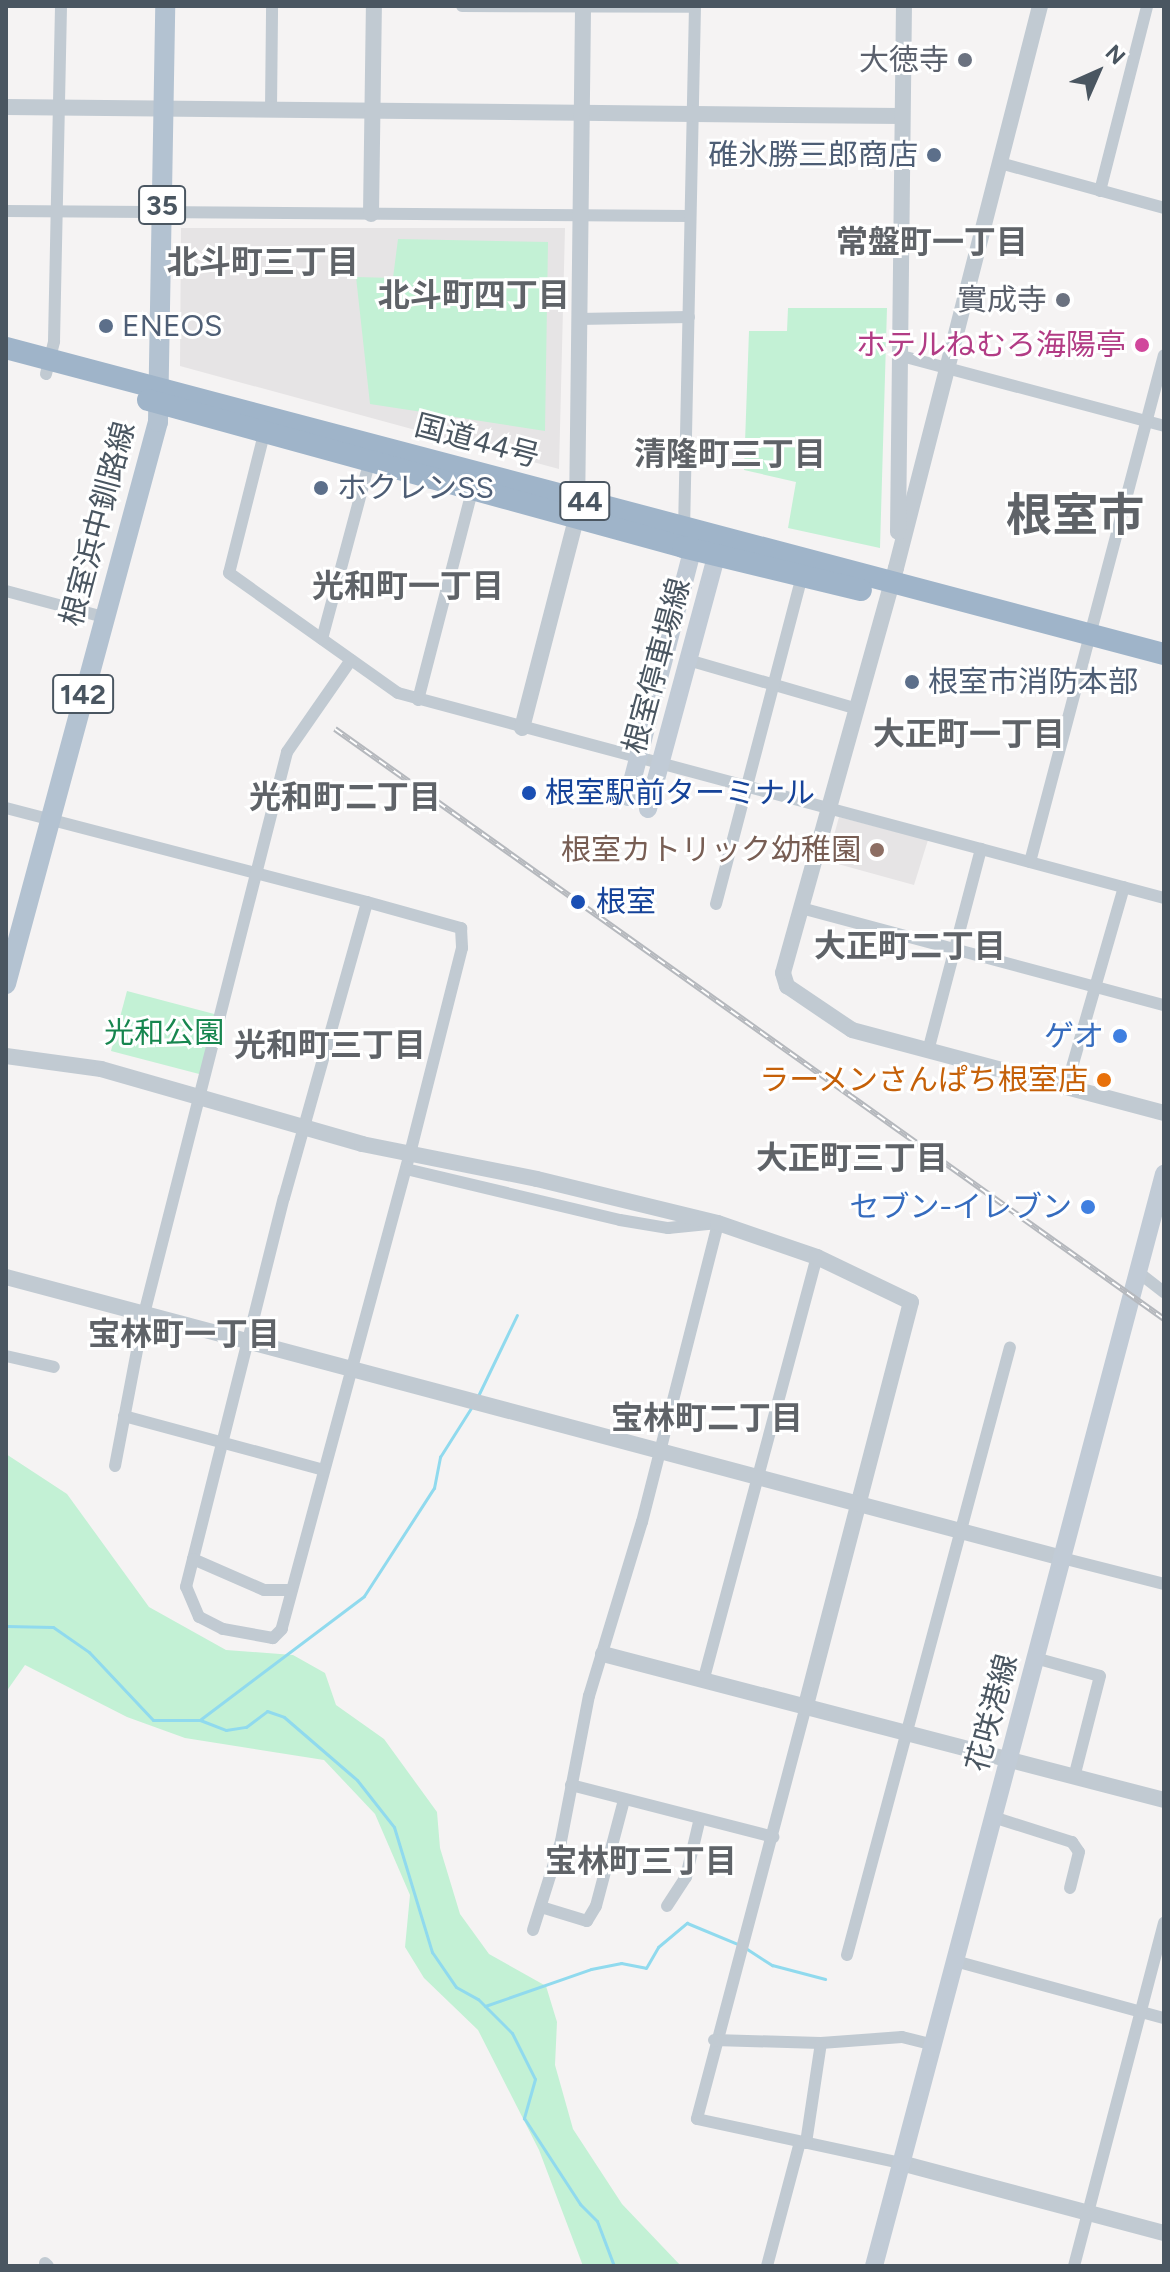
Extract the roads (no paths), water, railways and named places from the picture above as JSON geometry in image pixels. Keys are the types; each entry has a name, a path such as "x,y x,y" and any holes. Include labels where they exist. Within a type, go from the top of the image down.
{"highway":[{"name":"国道44号","path":"6,348 48,367"},
{"name":"国道44号","path":"6,363 48,367 577,507 689,540 889,589 1088,643 1164,670"},
{"name":"国道44号","path":"266,425 370,460 473,488 577,507"},
{"name":"国道44号","path":"719,547 802,576 889,589"},
{"name":"国道44号","path":"1088,643 1164,654"}],"main road":[{"name":"35","path":"161,396 165,6"},
{"name":"根室浜中釧路線","path":"6,984 161,396"},
{"name":"根室停車場線","path":"628,797 689,540"},
{"name":"根室停車場線","path":"648,809 719,547"},
{"name":"花咲港線","path":"874,2266 1164,1174"}],"street":[{"path":"48,367 57,212 61,6"},
{"path":"271,109 272,6"},
{"path":"371,214 374,6"},
{"path":"462,6 695,7 690,216 689,540"},
{"path":"898,557 904,6"},
{"path":"1040,6 898,557 783,973 787,986 838,1024 1164,1113"},
{"path":"1100,191 1147,6"},
{"path":"522,728 577,507 583,7"},
{"path":"6,107 901,116"},
{"path":"1000,163 1164,208"},
{"path":"6,211 690,216"},
{"path":"578,319 689,317"},
{"path":"898,355 1164,426"},
{"path":"1030,862 1164,355"},
{"path":"266,425 229,573 398,693 1164,898"},
{"path":"322,639 370,460"},
{"path":"418,700 473,488"},
{"path":"716,904 802,576"},
{"path":"6,591 104,617"},
{"path":"115,1466 144,1314 259,875 287,752 351,660"},
{"path":"688,660 854,708"},
{"path":"6,808 367,902 461,928 462,948 408,1161 289,1590 282,1629 273,1638 223,1629 199,1617 189,1605 186,1587 220,1441 367,902"},
{"path":"928,1051 981,849"},
{"path":"1066,1088 1124,887"},
{"path":"801,908 1164,1005"},
{"path":"6,1056 101,1069 305,1127 408,1161 620,1220 668,1228 718,1223"},
{"path":"408,1161 718,1223 817,1257 911,1302 862,1504 773,1837 714,2040 697,2119 901,2163 1164,2233"},
{"path":"533,1930 561,1841 571,1785 603,1654 718,1223"},
{"path":"704,1678 817,1257"},
{"path":"1138,1272 1164,1292"},
{"path":"6,1277 657,1454 760,1477 1164,1584"},
{"path":"847,1955 1010,1347"},
{"path":"6,1356 54,1367"},
{"path":"124,1416 324,1470"},
{"path":"193,1559 264,1590 289,1590"},
{"path":"603,1654 1164,1800"},
{"path":"1035,1658 1100,1676 1074,1777"},
{"path":"571,1785 699,1822 773,1837"},
{"path":"541,1907 587,1921 596,1906 624,1800"},
{"path":"993,1817 1072,1842 1079,1852 1070,1888"},
{"path":"667,1906 686,1877 699,1822"},
{"path":"1074,2266 1164,1923"},
{"path":"955,1961 1164,2018"},
{"path":"714,2040 821,2043 902,2037 933,2045"},
{"path":"767,2266 803,2143 821,2043"}],"waterway":[{"path":"477,1398 517,1315"},
{"path":"201,1719 364,1596 434,1488 440,1457 471,1408"},
{"path":"6,1626 53,1627 89,1652 153,1720 200,1720 226,1730 246,1727 267,1711 284,1717 357,1780 394,1827 432,1952 456,1987 478,1999 512,2033 535,2079 524,2118 580,2204 597,2221 614,2266"},
{"path":"485,2006 591,1969 621,1963 646,1968 658,1947 687,1923 740,1945"},
{"path":"747,1949 772,1965 825,1979"}],"railway":[{"path":"335,729 1164,1319"}],"place":[{"name":"大徳寺","path":"965,60"},
{"name":"碓氷勝三郎商店","path":"934,155"},
{"name":"實成寺","path":"1063,300"},
{"name":"ENEOS","path":"106,326"},
{"name":"ホテルねむろ海陽亭","path":"1142,345"},
{"name":"ホクレンSS","path":"321,488"},
{"name":"根室市消防本部","path":"912,682"},
{"name":"根室駅前ターミナル","path":"529,793"},
{"name":"根室カトリック幼稚園","path":"877,850"},
{"name":"根室","path":"578,902"},
{"name":"ゲオ","path":"1120,1036"},
{"name":"ラーメンさんぱち根室店","path":"1104,1080"},
{"name":"セブン-イレブン","path":"1088,1207"}],"district":[{"name":"常盤町一丁目","path":"932,242"},
{"name":"北斗町三丁目","path":"263,262"},
{"name":"北斗町四丁目","path":"474,295"},
{"name":"清隆町三丁目","path":"730,454"},
{"name":"根室市","path":"1075,515"},
{"name":"光和町一丁目","path":"408,586"},
{"name":"大正町一丁目","path":"969,734"},
{"name":"光和町二丁目","path":"345,797"},
{"name":"大正町二丁目","path":"910,946"},
{"name":"光和町三丁目","path":"330,1045"},
{"name":"大正町三丁目","path":"852,1158"},
{"name":"宝林町一丁目","path":"184,1334"},
{"name":"宝林町二丁目","path":"707,1418"},
{"name":"宝林町三丁目","path":"641,1861"}],"park label":[{"name":"光和公園","path":"164,1033"}]}
